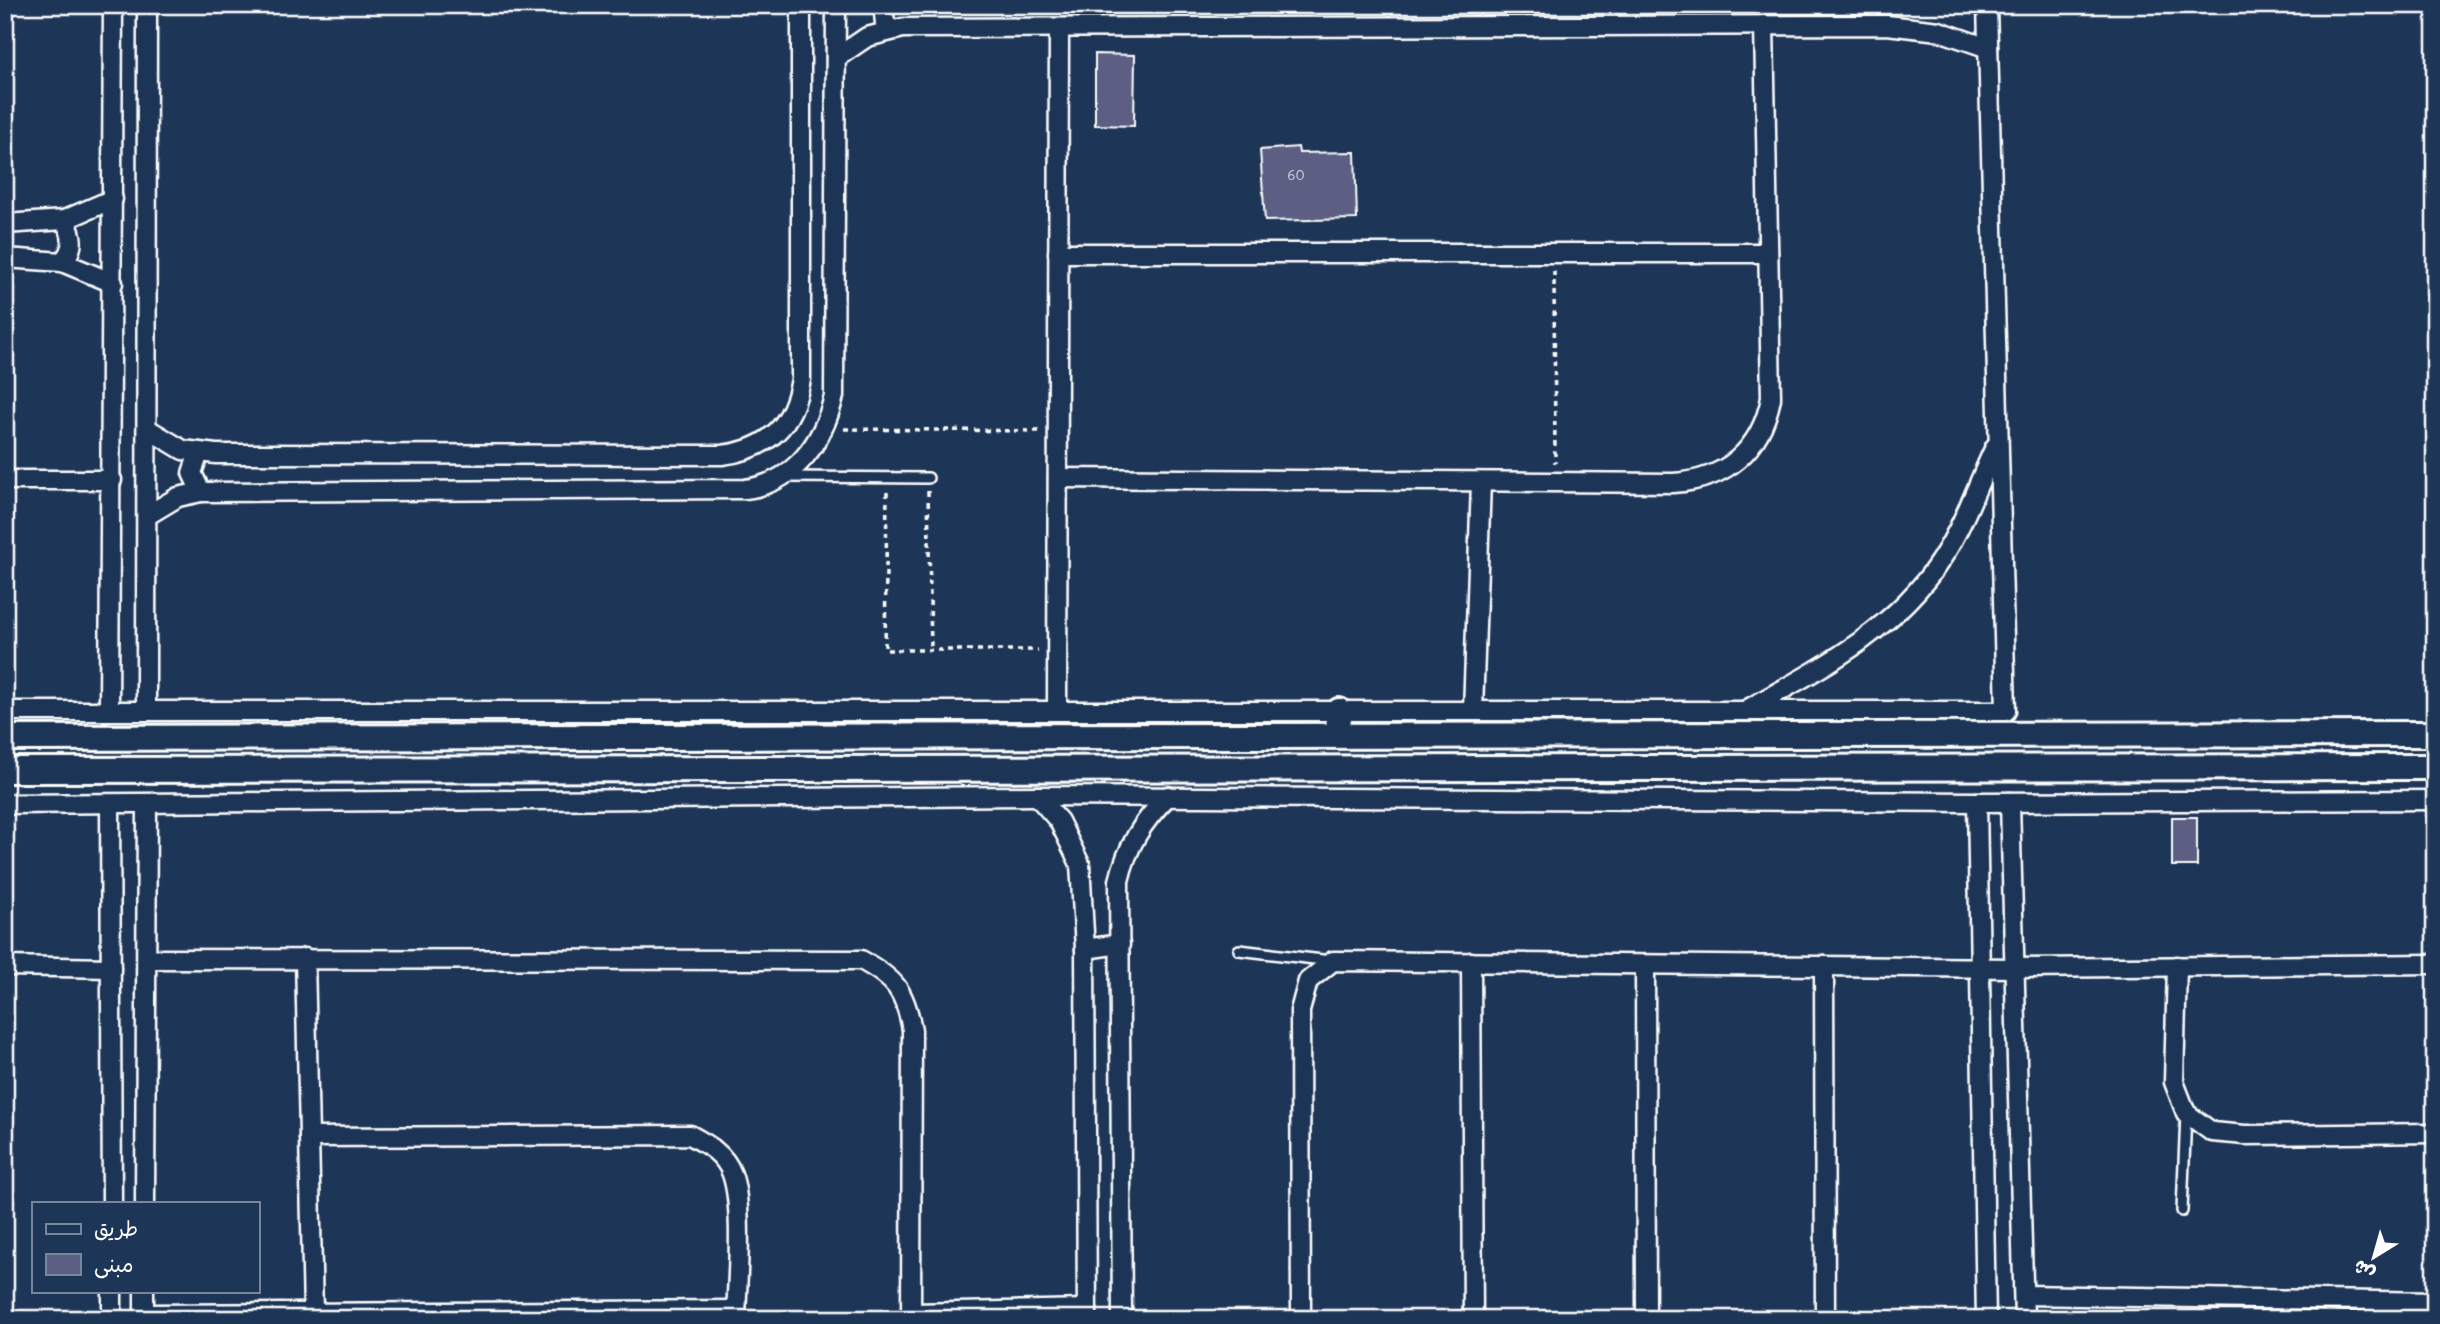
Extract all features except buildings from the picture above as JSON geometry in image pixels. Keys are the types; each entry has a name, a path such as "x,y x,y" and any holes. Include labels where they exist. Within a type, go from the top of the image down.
{"street":[{"path":"109,711 113,5"},
{"path":"146,5 146,711"},
{"path":"148,429 171,444 200,453 722,455 751,450 765,443 794,407 801,379 801,5"},
{"path":"148,515 178,496 201,492 745,489 772,483 784,477 806,456 824,428 835,380 836,5"},
{"path":"883,5 886,23 891,29"},
{"path":"1987,5 2008,768"},
{"path":"836,58 856,42 891,29 1764,25 1913,27 1939,31 1988,48"},
{"path":"1058,478 1690,482 1723,471 1748,452 1764,427 1771,398 1764,25"},
{"path":"1057,711 1059,28"},
{"path":"5,224 64,220 113,199"},
{"path":"62,262 72,244 72,235 64,220"},
{"path":"1058,253 1768,253"},
{"path":"5,258 62,262 113,283"},
{"path":"1745,711 1854,648 1904,604 1943,556 1997,444"},
{"path":"200,453 192,472 201,492"},
{"path":"5,480 112,480"},
{"path":"1473,711 1481,482"},
{"path":"5,711 1057,711 1339,723 1473,711 1745,711 2006,722 2435,734"},
{"path":"5,738 1339,723 2006,722"},
{"path":"5,769 2435,767"},
{"path":"147,959 861,960 888,975 907,1000 912,1030 911,1316 1087,1314 1085,948 1080,864 1063,828 1037,796"},
{"path":"5,804 1037,796 1976,802 2435,800"},
{"path":"1122,1319 1119,881 1124,861 1141,827 1168,796"},
{"path":"1976,802 1986,1319"},
{"path":"2011,802 2024,1319"},
{"path":"110,804 112,1202"},
{"path":"145,1202 146,804"},
{"path":"1085,948 1120,944"},
{"path":"305,958 313,1313"},
{"path":"1301,1319 1300,1011 1308,981 1333,961 1980,968 2435,964"},
{"path":"1471,962 1473,1319"},
{"path":"1645,965 1646,1319"},
{"path":"5,966 111,968"},
{"path":"1824,966 1825,1319"},
{"path":"2177,966 2175,1082 2186,1113 2212,1132 2245,1135 2435,1133"},
{"path":"144,1292 144,1317 313,1313 736,1314 737,1201 732,1172 715,1149 690,1135 309,1137"},
{"path":"112,1292 112,1319"},
{"path":"2024,1295 2435,1302"}],"lane":[{"path":"784,477 928,478"},
{"path":"1239,950 1333,961"},
{"path":"2182,1211 2186,1113"}],"path":[{"path":"1554,253 1556,482"},
{"path":"824,428 1058,431"},
{"path":"887,477 885,650 1057,650"},
{"path":"928,478 931,650"}]}
